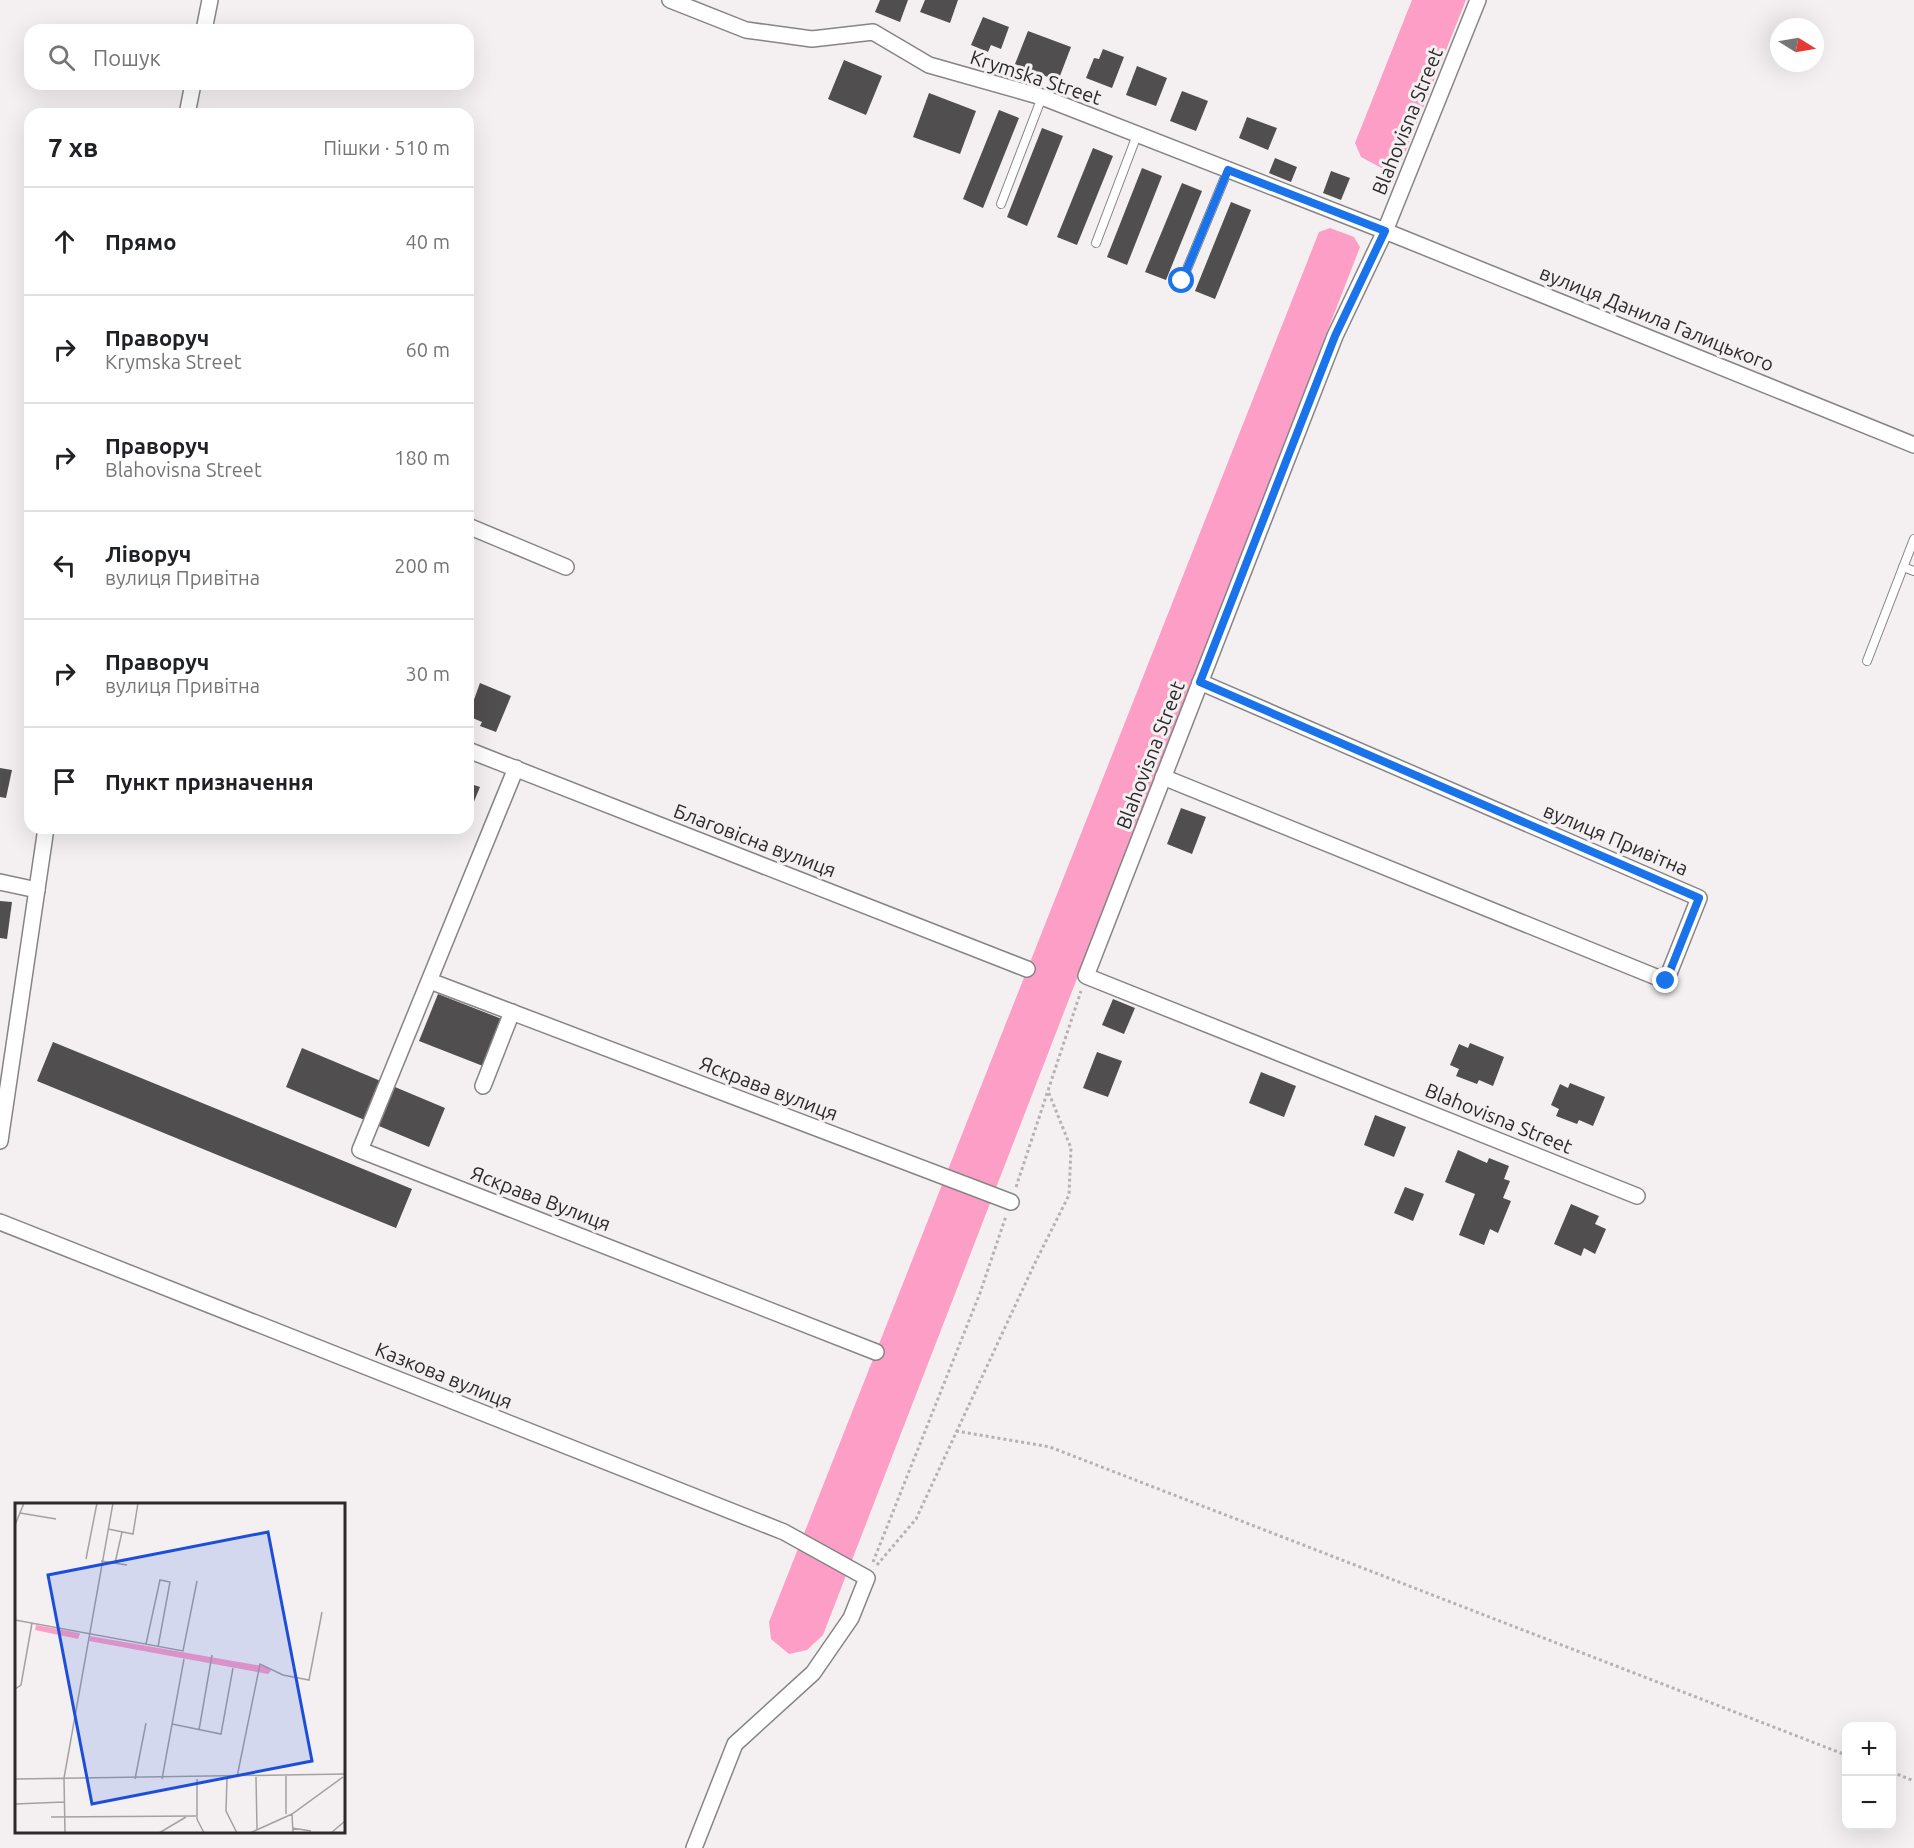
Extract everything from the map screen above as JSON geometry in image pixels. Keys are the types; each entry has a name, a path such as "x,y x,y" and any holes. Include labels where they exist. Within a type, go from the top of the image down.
{"street":[{"path":"205,24 210,0"},
{"name":"Krymska Street","path":"670,0 746,30 812,39 873,32 929,65 1042,97 1385,231"},
{"name":"Blahovisna Street","path":"1478,0 1385,231 1335,336 1086,976 1637,1196"},
{"path":"188,108 192,90"},
{"name":"вулиця Данила Галицького","path":"1385,231 1914,445"},
{"path":"474,529 566,567"},
{"name":"вулиця Привітна","path":"1163,777 1666,981 1699,898 1200,682"},
{"name":"Благовісна вулиця","path":"474,752 1027,969"},
{"path":"430,981 516,768"},
{"path":"1,1135 45,834"},
{"path":"0,882 37,890"},
{"name":"Яскрава вулиця","path":"430,981 1011,1202"},
{"name":"Яскрава Вулиця","path":"430,981 360,1149 876,1352"},
{"path":"483,1086 512,1012"},
{"name":"Казкова вулиця","path":"0,1222 784,1532 867,1578"},
{"path":"694,1848 735,1744 813,1673 851,1618 867,1578"}],"lane":[{"path":"1001,204 1042,97"},
{"path":"1096,243 1137,135"},
{"path":"1182,281 1228,170"},
{"path":"1867,661 1914,539"},
{"path":"1904,567 1914,571"}],"path":[{"path":"867,1578 980,1293 1086,976"},
{"path":"867,1578 916,1519 1034,1265 1070,1195 1071,1148 1048,1091"},
{"path":"956,1431 1050,1447 1842,1753"},
{"path":"1896,1774 1914,1781"}],"shaded area":[{"path":"1412,0 1466,0 1401,163 1387,171 1361,157 1355,143"},
{"path":"1330,228 1354,237 1360,247 823,1635 807,1650 789,1654 771,1639 769,1622 1319,232"}],"building":[{"path":"880,0 908,0 900,22 875,12"},
{"path":"925,0 958,0 950,23 920,12"},
{"path":"983,17 1009,27 1001,49 991,45 988,52 971,45"},
{"path":"1028,31 1071,47 1058,81 1015,64"},
{"path":"1103,49 1124,57 1112,88 1086,78 1094,58 1099,59"},
{"path":"844,60 882,76 866,115 828,99"},
{"path":"1137,66 1167,78 1156,106 1126,95"},
{"path":"1182,91 1208,101 1196,131 1170,121"},
{"path":"929,93 976,111 960,154 913,137"},
{"path":"999,110 1019,118 983,208 963,199"},
{"path":"1247,117 1277,128 1268,150 1239,138"},
{"path":"1042,128 1063,136 1027,226 1007,217"},
{"path":"1093,148 1113,156 1077,245 1057,237"},
{"path":"1275,158 1297,167 1291,182 1269,173"},
{"path":"1142,168 1162,176 1127,265 1107,257"},
{"path":"1331,171 1350,178 1341,200 1323,193"},
{"path":"1182,183 1202,191 1166,280 1145,272"},
{"path":"1231,202 1251,210 1215,299 1195,291"},
{"path":"480,683 511,696 496,732 480,726 482,722 474,719 474,700"},
{"path":"0,768 12,770 6,798 0,797"},
{"path":"474,785 480,787 474,802"},
{"path":"1181,808 1206,817 1192,854 1167,844"},
{"path":"0,901 12,902 7,939 0,938"},
{"path":"438,994 507,1021 488,1068 419,1041"},
{"path":"1113,999 1135,1008 1124,1034 1102,1025"},
{"path":"53,1042 412,1189 396,1228 37,1081"},
{"path":"1470,1043 1504,1057 1493,1086 1479,1080 1477,1084 1456,1076 1459,1069 1450,1065 1459,1044 1468,1048"},
{"path":"302,1048 445,1108 429,1147 286,1087"},
{"path":"1097,1052 1122,1061 1108,1097 1083,1088"},
{"path":"1261,1072 1296,1086 1284,1117 1249,1103"},
{"path":"1570,1083 1605,1097 1593,1126 1579,1120 1577,1124 1556,1116 1559,1109 1551,1105 1560,1084 1568,1088"},
{"path":"1375,1115 1406,1127 1394,1157 1364,1145"},
{"path":"1458,1150 1487,1163 1489,1158 1509,1166 1504,1179 1510,1181 1503,1198 1511,1201 1498,1233 1490,1229 1484,1245 1459,1235 1475,1194 1445,1182"},
{"path":"1405,1187 1424,1194 1413,1221 1394,1213"},
{"path":"1571,1204 1599,1216 1595,1224 1606,1229 1595,1254 1584,1248 1581,1256 1554,1244"}],"route":[{"path":"1182,281 1228,170 1385,231 1335,336 1200,682 1699,898 1666,981"}]}
